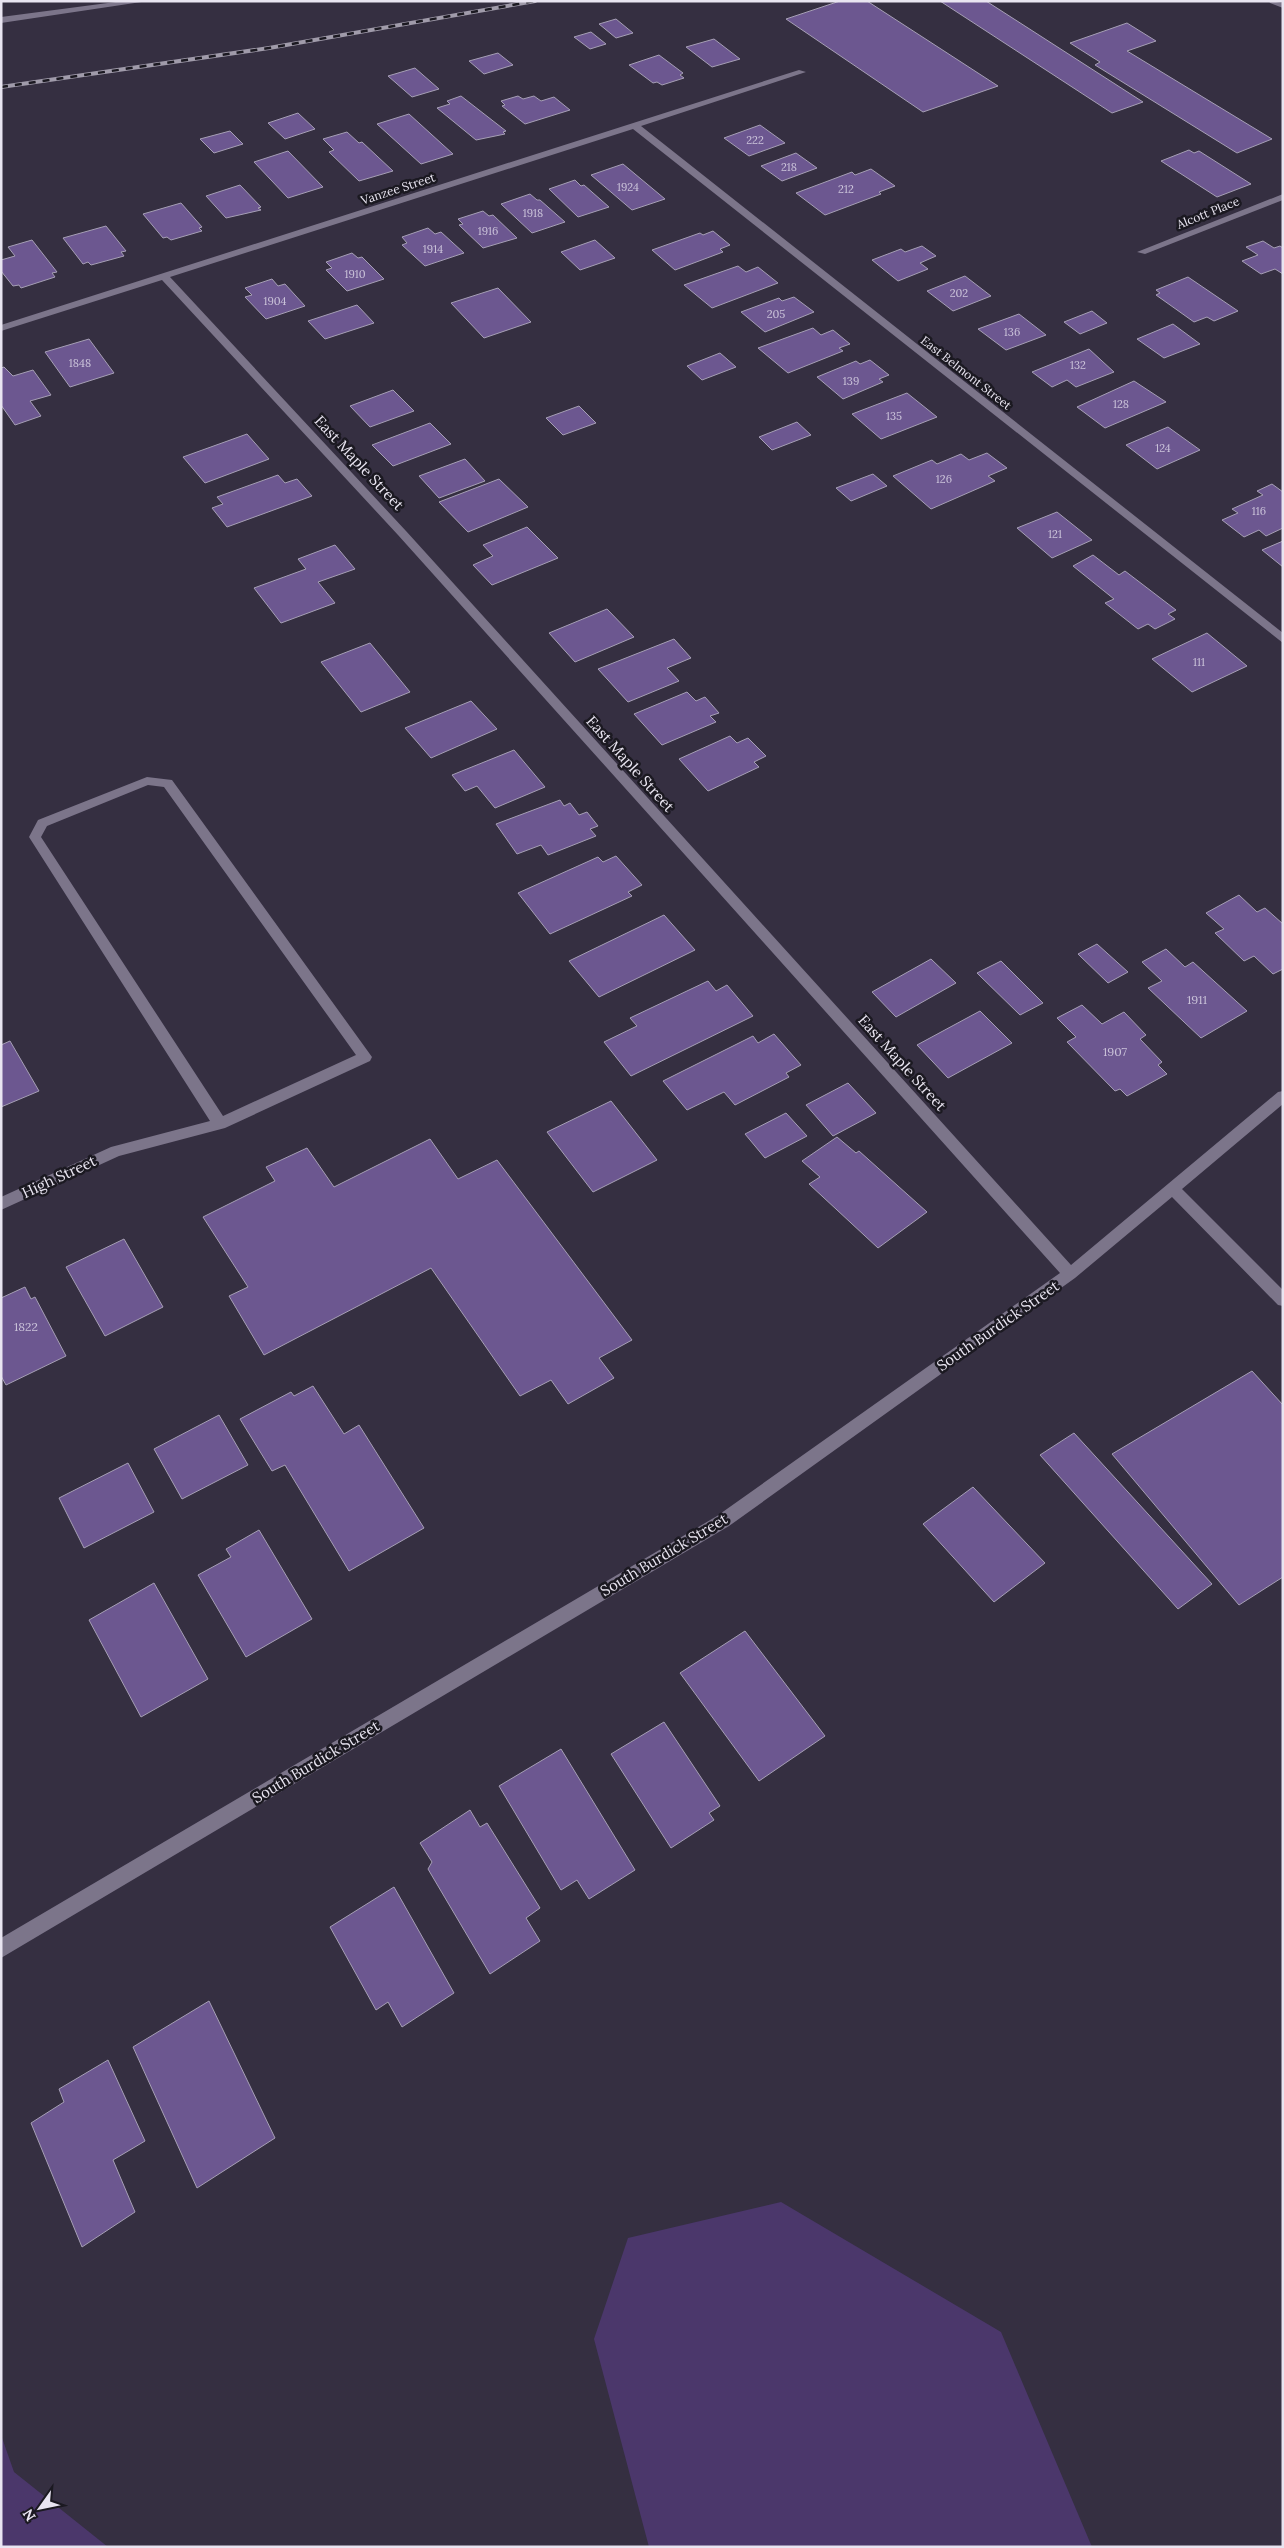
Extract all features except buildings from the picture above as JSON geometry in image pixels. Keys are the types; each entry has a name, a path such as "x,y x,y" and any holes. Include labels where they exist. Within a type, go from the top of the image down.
{"street":[{"path":"70,1 78,10"},
{"path":"1,20 144,1"},
{"path":"1273,1 1283,6"},
{"name":"Vanzee Street","path":"1,328 802,72"},
{"name":"East Belmont Street","path":"634,126 1283,639"},
{"name":"Alcott Place","path":"1142,252 1283,197"},
{"name":"East Maple Street","path":"164,276 402,533 1070,1274"},
{"name":"High Street","path":"1,1204 116,1151 220,1124 365,1057 168,782 147,781 42,823 35,837 220,1124"},
{"name":"South Burdick Street","path":"1,1949 723,1521 1070,1274 1283,1096"},
{"path":"1173,1189 1283,1300"}],"shaded area":[{"path":"781,2202 1001,2332 1092,2547 649,2547 594,2339 628,2238"},
{"path":"1,2435 14,2472 108,2547 1,2547"}],"railway":[{"path":"1,87 269,48 535,1"}]}
